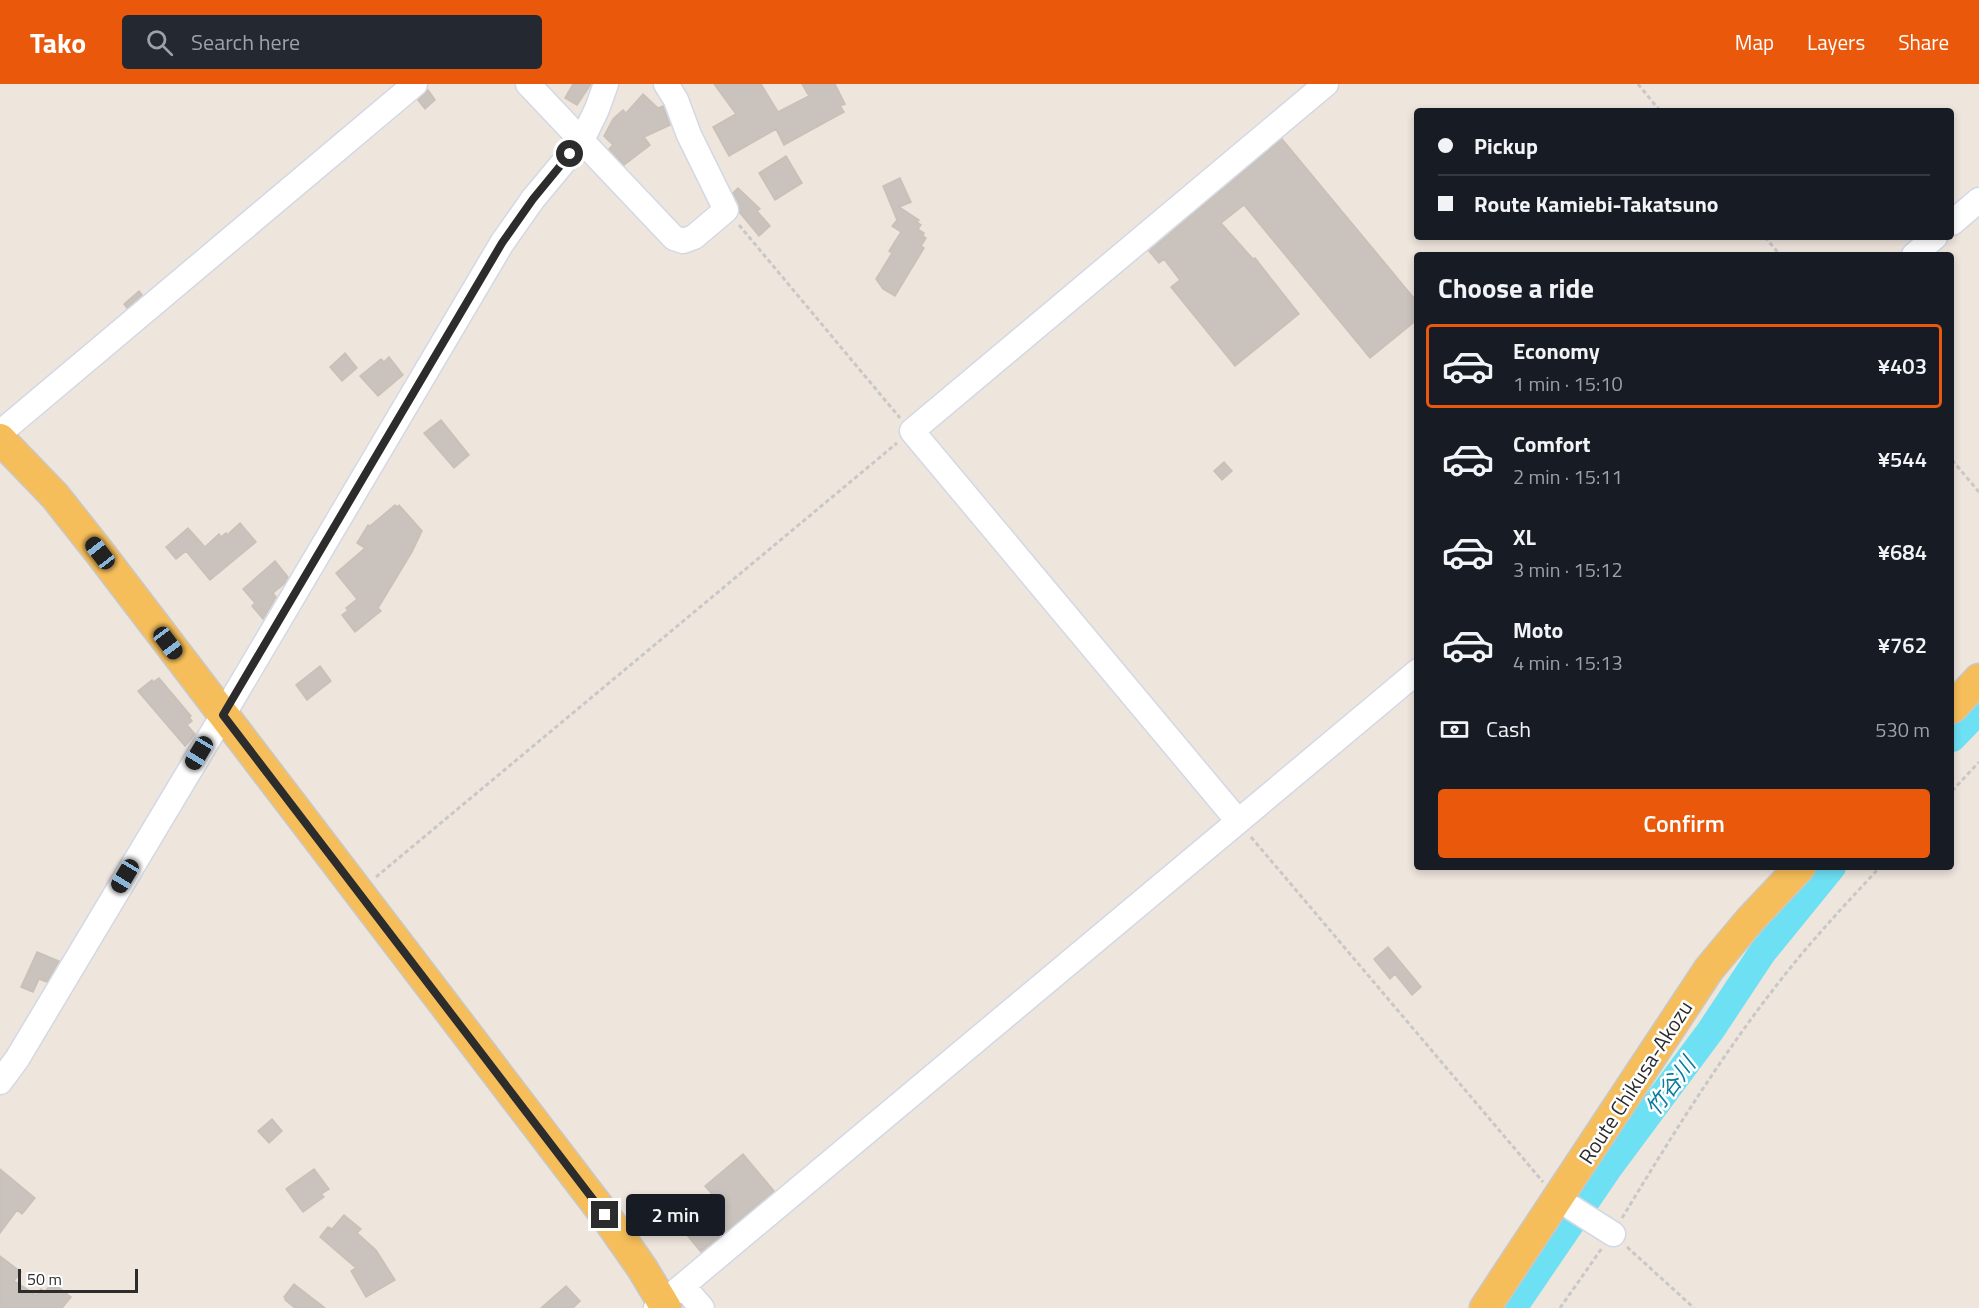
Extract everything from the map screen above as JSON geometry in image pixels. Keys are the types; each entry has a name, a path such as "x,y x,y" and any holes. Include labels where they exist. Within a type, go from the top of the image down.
{"main road":[{"path":"0,439 55,496 605,1215 667,1301"},
{"path":"1954,706 1979,679"},
{"name":"Route Chikusa-Akozu","path":"1485,1308 1709,969 1750,920 1797,870"}],"street":[{"path":"0,433 415,84"},
{"path":"528,84 674,237 683,241 694,237 726,210 689,135 676,100 666,84"},
{"path":"0,1082 223,715 502,243 533,199 582,140 606,84"},
{"path":"1238,821 912,431 1326,84"},
{"path":"1954,221 1979,200"},
{"path":"1918,252 1932,240"},
{"path":"667,1301 1414,674"},
{"path":"1558,1199 1613,1234"},
{"path":"667,1301 702,1308"}],"path":[{"path":"1638,84 1658,108"},
{"path":"358,892 912,431 726,210"},
{"path":"1768,240 1778,252"},
{"path":"1954,462 1979,492"},
{"path":"1954,789 1979,762"},
{"path":"1238,821 1558,1199"},
{"path":"1560,1308 1613,1234 1703,1089 1747,1026 1827,924 1877,870"},
{"path":"1613,1234 1694,1308"}],"building":[{"path":"573,84 591,84 577,105 565,98"},
{"path":"714,84 761,84 778,112 809,96 802,84 835,84 845,104 840,106 844,112 784,145 776,129 729,156 713,127 736,114"},
{"path":"428,90 435,100 425,109 418,100"},
{"path":"643,94 658,108 663,106 670,125 644,137 650,145 624,165 609,149 613,145 604,136 613,119 623,110 626,113"},
{"path":"1282,139 1414,298 1414,322 1370,358 1244,205 1221,223 1253,259 1255,258 1299,314 1235,366 1171,287 1180,280 1164,259 1159,263 1149,251"},
{"path":"786,156 802,183 775,200 759,173"},
{"path":"900,178 911,202 899,207 919,220 917,222 921,225 918,229 924,233 923,236 926,238 921,246 924,248 895,296 883,289 876,279 892,253 889,251 901,232 892,226 897,220 883,186"},
{"path":"738,188 760,209 757,211 770,226 759,236 740,213 739,204 733,193"},
{"path":"139,291 142,295 127,308 124,304"},
{"path":"345,353 357,368 342,381 330,367"},
{"path":"389,357 403,375 378,396 360,376 381,359 384,362"},
{"path":"441,420 469,455 454,468 424,433"},
{"path":"1224,462 1232,471 1222,480 1214,471"},
{"path":"395,505 397,507 399,505 422,531 378,608 381,611 355,632 342,615 348,610 346,608 357,599 336,573 365,548 357,543 368,525 370,526"},
{"path":"240,523 256,542 210,580 186,551 176,559 166,547 188,528 205,547 219,534 221,537 226,533 227,535"},
{"path":"275,561 288,577 284,584 273,593 276,597 263,619 252,606 255,603 243,589"},
{"path":"320,666 331,681 307,700 296,685"},
{"path":"159,678 191,716 189,717 192,721 187,725 195,734 185,746 138,691 152,680 153,682"},
{"path":"1388,947 1421,987 1412,995 1395,974 1390,979 1374,959"},
{"path":"37,952 59,961 47,982 39,979 33,992 21,987"},
{"path":"272,1119 282,1131 269,1143 258,1131"},
{"path":"743,1154 774,1191 701,1252 682,1229 717,1200 705,1186"},
{"path":"0,1169 35,1198 22,1214 17,1210 0,1233"},
{"path":"314,1169 329,1189 321,1194 324,1197 303,1212 286,1189"},
{"path":"344,1215 361,1229 357,1233 376,1250 395,1280 366,1297 351,1271 356,1268 320,1237 328,1227 332,1229"},
{"path":"0,1256 21,1272 14,1281 36,1295 41,1289 45,1292 52,1282 71,1297 62,1308 0,1308"},
{"path":"294,1284 325,1308 295,1308 284,1297"},
{"path":"566,1286 580,1301 573,1308 541,1308"}],"waterway":[{"name":"竹谷川","path":"1954,736 1979,710"},
{"name":"竹谷川","path":"1513,1308 1607,1170 1711,1030 1762,953 1830,870"}],"route":[{"path":"570,154 533,199 502,243 223,715 605,1215"}]}
